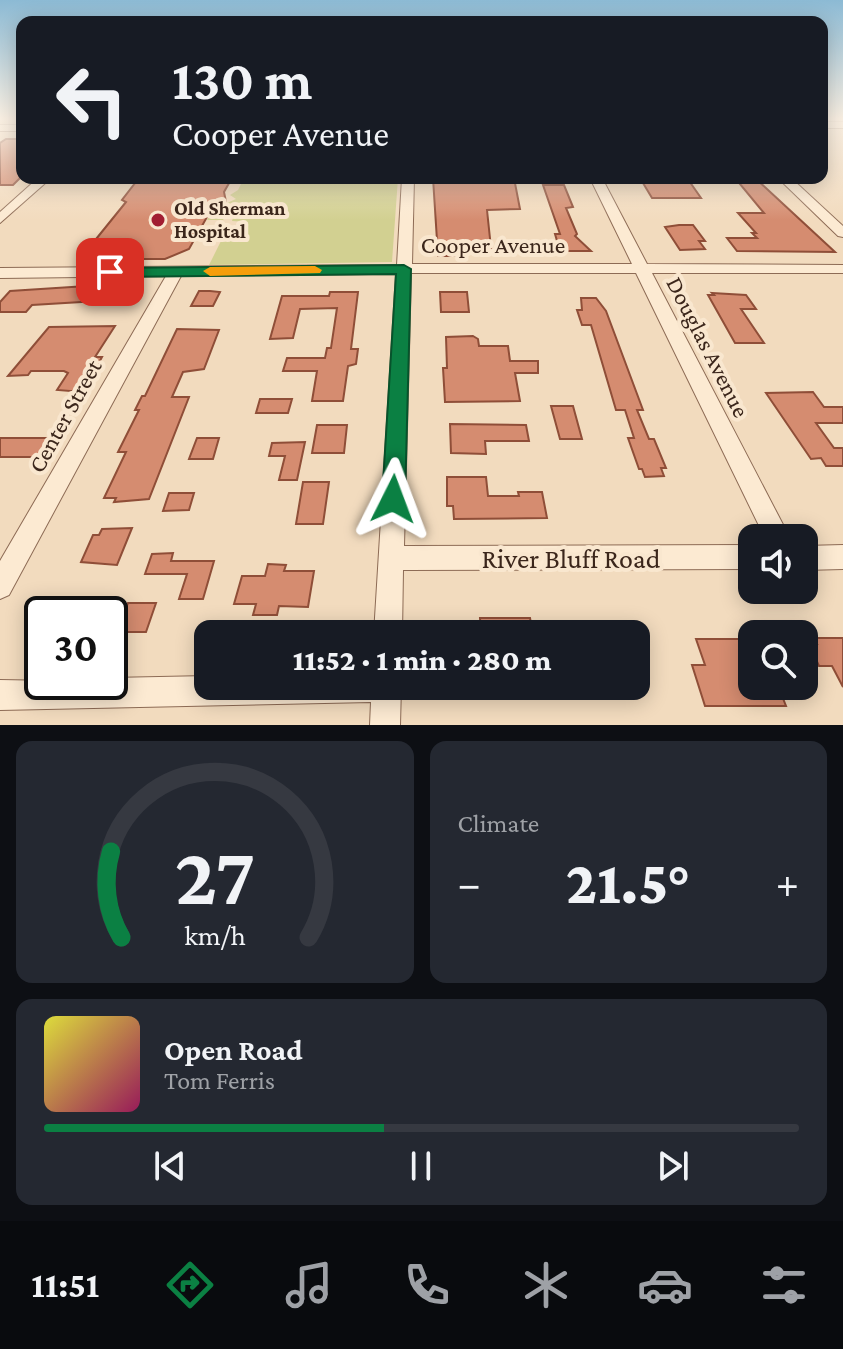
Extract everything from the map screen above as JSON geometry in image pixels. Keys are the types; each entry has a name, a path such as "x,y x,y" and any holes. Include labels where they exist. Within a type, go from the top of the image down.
{"street":[{"path":"0,219 38,184"},
{"path":"389,620 408,184"},
{"name":"Douglas Avenue","path":"599,184 771,524"},
{"path":"790,184 843,233"},
{"name":"Cooper Avenue","path":"0,273 843,269"},
{"name":"Center Street","path":"0,586 176,272"},
{"name":"River Bluff Road","path":"391,558 738,557"},
{"path":"818,558 843,557"},
{"path":"0,695 194,690"},
{"path":"385,725 386,700"}],"shaded area":[{"path":"241,184 398,184 392,262 209,265 226,231 246,226 248,222 232,221 235,212 228,212 223,220 207,220 213,209 236,199 230,195"}],"building":[{"path":"0,153 16,153 16,182 0,185"},
{"name":"Old Sherman Hospital","path":"134,184 229,184 224,192 226,202 212,208 189,249 165,259 99,259 88,249 126,202 122,200"},
{"path":"433,184 515,184 520,209 487,210 491,248 464,248 464,256 438,256"},
{"path":"644,184 691,184 701,198 652,198"},
{"path":"740,184 761,184 835,252 737,251 727,238 757,238 738,213 764,213"},
{"path":"543,185 564,185 573,207 566,208 577,234 575,236 591,251 560,251 555,234 560,234"},
{"path":"693,225 705,241 699,241 705,249 680,250 665,227"},
{"path":"87,286 106,289 98,301 32,305 26,312 0,312 0,302 10,291"},
{"path":"199,291 220,292 213,306 191,306"},
{"path":"330,292 358,292 351,349 358,349 356,364 348,366 343,401 312,401 317,371 283,371 287,358 325,358 327,348 331,348 337,308 300,309 293,338 270,339 282,296 329,296"},
{"path":"440,292 467,292 469,312 441,312"},
{"path":"712,293 746,295 756,309 741,309 764,343 735,343 708,295 714,295"},
{"path":"581,298 596,298 606,311 643,410 637,410 666,468 661,468 664,476 645,477 639,469 628,438 634,438 625,410 616,410 591,325 582,325 577,310 582,310"},
{"path":"115,326 95,357 102,357 83,392 57,390 68,373 64,371 31,371 28,375 8,376 49,327"},
{"path":"177,329 219,330 204,369 183,372 172,397 189,397 149,499 114,502 116,498 104,498 126,452 118,452 139,410 135,410 142,396 145,396"},
{"path":"473,336 478,339 479,346 508,346 510,361 538,361 538,373 515,373 520,401 445,402 443,368 447,368 446,337"},
{"path":"813,392 824,407 843,407 843,423 816,423 834,448 843,448 843,466 826,466 821,458 811,459 766,393"},
{"path":"260,399 292,399 288,413 256,413"},
{"path":"551,406 573,406 582,439 560,439"},
{"path":"450,424 526,425 529,441 485,441 486,454 451,453"},
{"path":"317,425 347,425 344,453 312,453"},
{"path":"0,438 56,438 44,457 0,457"},
{"path":"197,438 219,438 213,459 189,459"},
{"path":"305,442 297,480 279,480 285,456 269,456 272,443"},
{"path":"447,477 486,477 488,496 542,492 547,518 454,519 453,506 447,506"},
{"path":"303,482 329,482 323,524 296,524"},
{"path":"169,493 194,493 189,510 163,511"},
{"path":"132,528 117,565 81,562 93,535 99,535 102,529"},
{"path":"173,553 171,561 214,561 203,599 179,599 187,574 145,574 152,554"},
{"path":"268,564 286,565 284,571 314,571 308,607 279,606 277,615 253,615 256,604 234,604 242,576 265,576"},
{"path":"128,603 156,603 146,632 128,632"},
{"path":"480,618 530,620 480,620"},
{"path":"818,638 843,638 843,687 832,666 819,666"},
{"path":"696,639 738,639 738,700 784,700 786,706 705,706 692,665 705,665"}],"slow traffic":[{"path":"210,271 315,270"}],"place":[{"name":"Old Sherman Hospital","path":"158,220"}],"route":[{"path":"110,272 404,269 393,499"}]}
